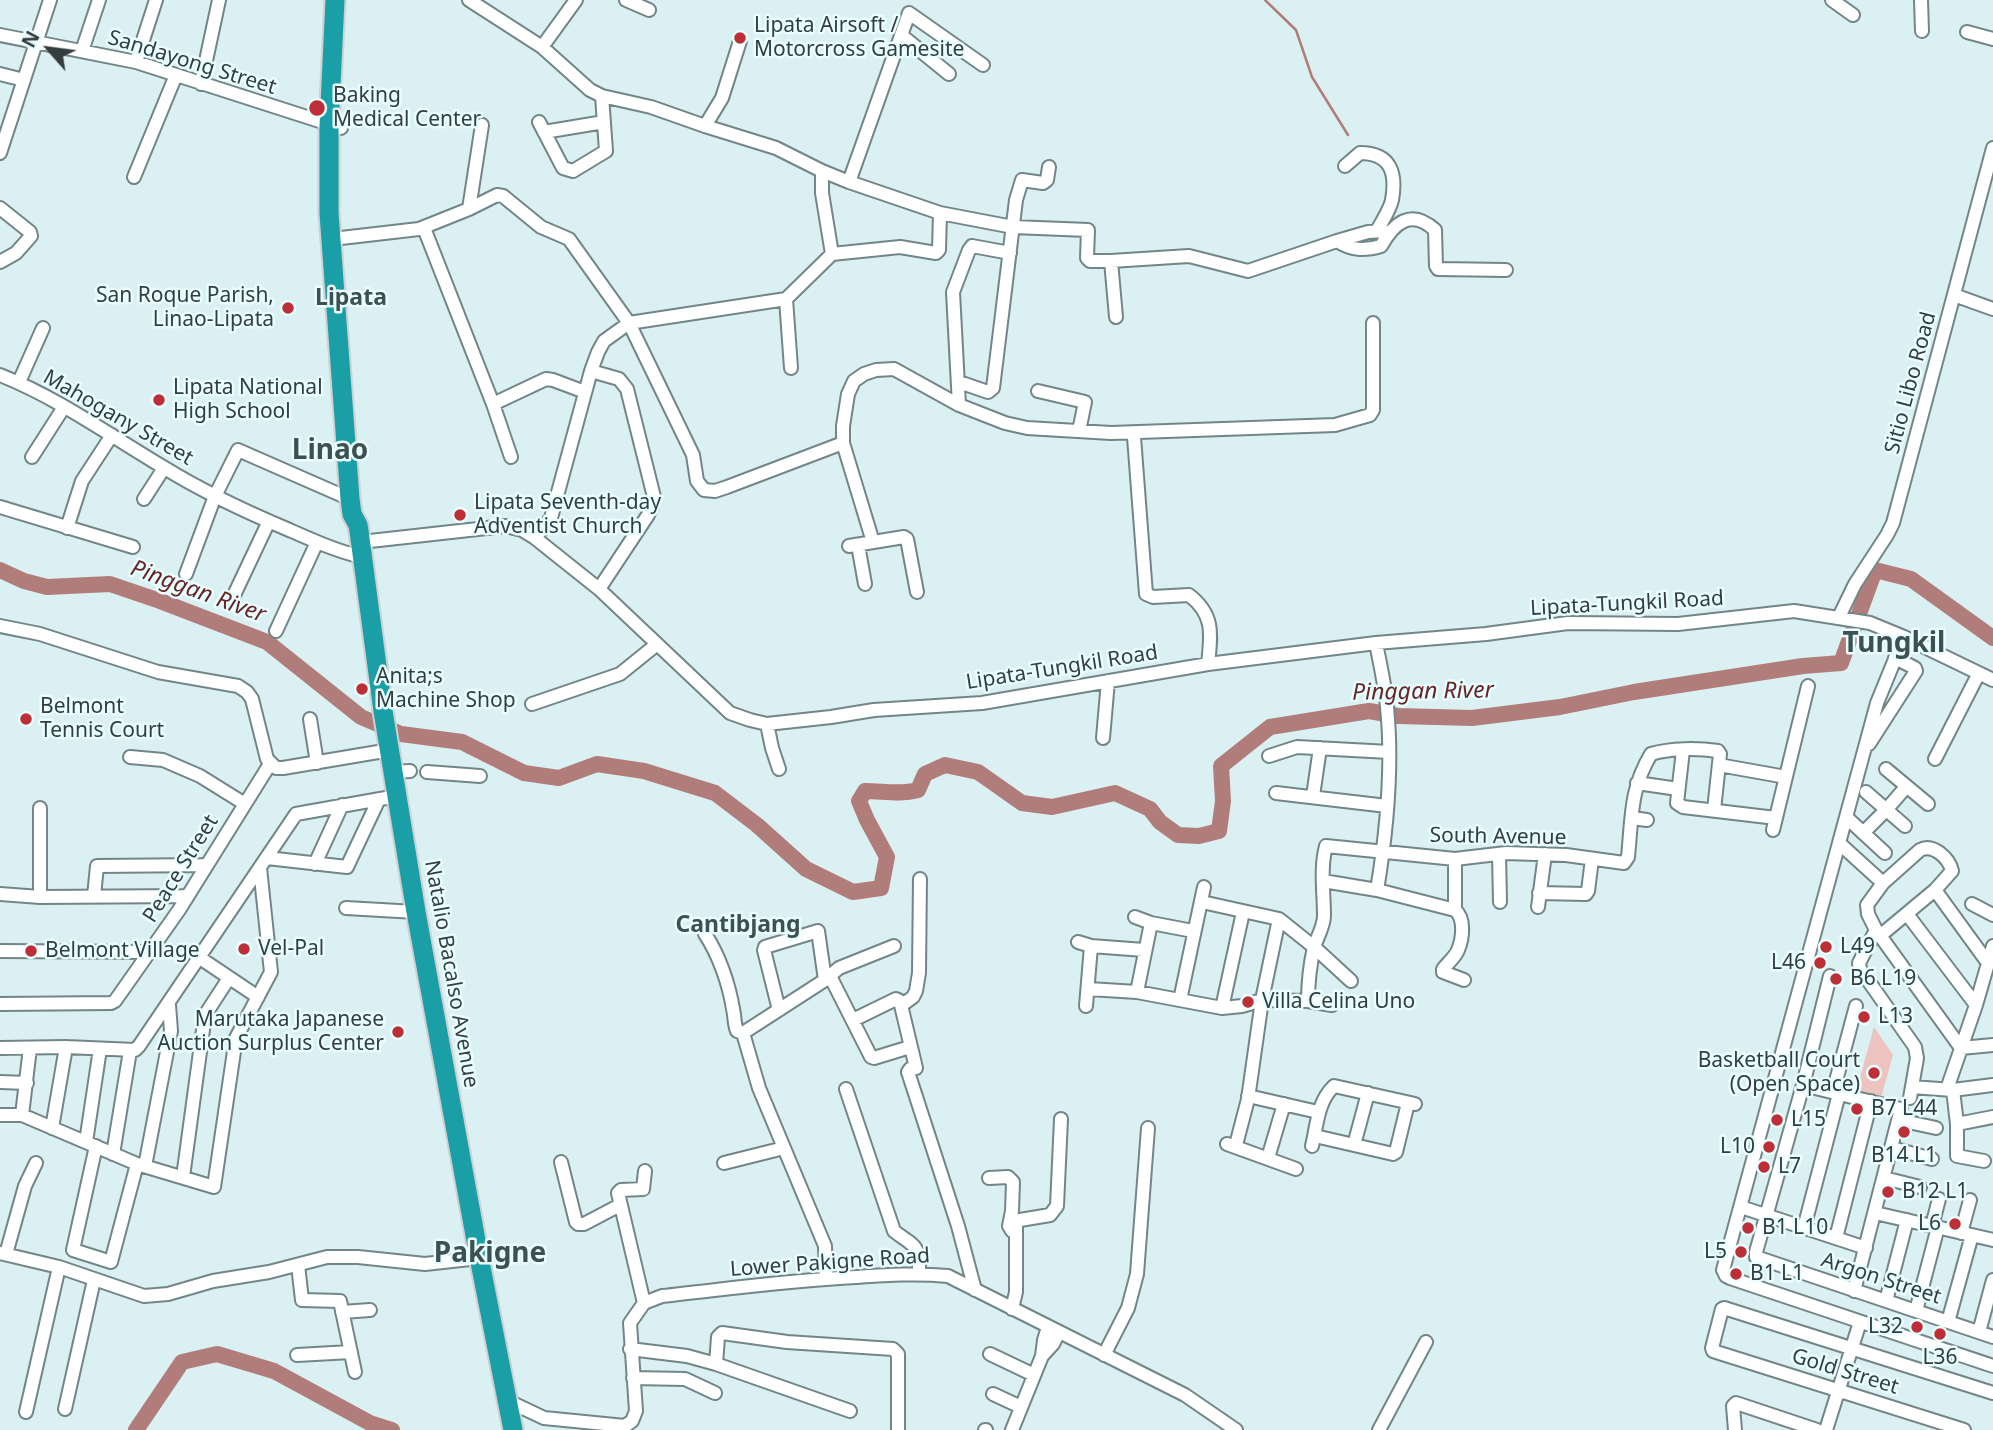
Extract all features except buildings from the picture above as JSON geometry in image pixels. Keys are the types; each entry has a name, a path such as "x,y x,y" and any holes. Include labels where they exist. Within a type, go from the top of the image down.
{"highway":[{"name":"Natalio Bacalso Avenue","path":"335,0 335,127 361,513 360,541"},
{"name":"Natalio Bacalso Avenue","path":"345,0 329,237 350,499 360,541 389,745 402,771 388,797 416,912 510,1415"}],"street":[{"path":"0,150 50,0"},
{"path":"82,51 99,0"},
{"path":"136,62 156,0"},
{"path":"201,84 219,0"},
{"path":"470,0 542,47 590,90 602,96 651,107 776,148 849,182 940,213 1013,227 1088,230 1088,259 1111,261 1189,256 1248,271 1337,241 1348,248 1367,250 1381,246 1392,201 1393,173 1387,161 1373,153 1360,153 1345,166"},
{"path":"542,47 576,0"},
{"path":"626,0 649,10"},
{"path":"1921,0 1922,30"},
{"path":"1838,2 1853,15"},
{"path":"849,182 909,13 982,65"},
{"path":"1967,32 1993,40"},
{"name":"Sandayong Street","path":"0,35 136,62 335,127"},
{"path":"901,35 949,74"},
{"path":"705,126 722,98 740,41"},
{"path":"0,74 24,80"},
{"path":"134,177 176,75"},
{"path":"602,96 607,146 605,153 573,171 563,168 542,127 604,122"},
{"path":"469,209 482,125"},
{"name":"Sitio Libo Road","path":"1842,617 1855,584 1888,535 1893,523 1954,295 1988,190 1993,148"},
{"path":"959,382 988,392 993,388 1016,200 1022,180 1044,184 1049,167"},
{"path":"822,171 822,192 832,254"},
{"path":"341,238 424,228 501,195 541,227 569,239 629,323 693,455 697,481 704,490 715,491 727,487 843,443"},
{"path":"0,208 30,232 31,236 16,253 0,262"},
{"path":"535,538 551,519 585,392 604,341 629,323 786,299 832,254 900,247 936,253 939,250 940,213"},
{"path":"1383,231 1409,219 1420,219 1435,230 1438,269 1506,270"},
{"path":"424,228 512,457"},
{"path":"959,405 953,292 969,250 975,245 1010,253"},
{"path":"1111,261 1116,317"},
{"path":"1954,295 1993,309"},
{"path":"786,299 791,368"},
{"path":"873,542 843,443 848,394 854,381 864,374 894,369 959,405 1005,423 1027,428 1111,433 1335,425 1370,415 1373,407 1373,324"},
{"path":"19,382 43,328"},
{"path":"592,371 619,380 627,389 654,497 648,515 599,589"},
{"name":"Mahogany Street","path":"0,374 64,407 215,496 343,553 360,541"},
{"path":"493,404 548,379 585,392"},
{"path":"1038,391 1084,401 1086,403 1079,431"},
{"path":"32,457 64,407"},
{"path":"67,528 82,481 112,435"},
{"path":"1134,437 1146,594 1153,597 1189,595 1203,608 1211,630 1208,664"},
{"path":"186,574 215,496 238,450 350,499"},
{"path":"145,499 164,468"},
{"path":"0,507 133,547"},
{"path":"235,593 269,521"},
{"name":"Lipata-Tungkil Road","path":"360,541 505,526 522,530 599,589 730,713 766,724 874,710 982,703 1208,664 1376,643 1486,634 1568,623 1678,624 1794,611 1870,623 1905,636 1993,680"},
{"path":"865,584 854,546 904,537 907,539 917,593"},
{"path":"276,631 317,542"},
{"path":"0,626 40,634 158,672 238,686 252,699 267,759 276,768 317,763 389,745"},
{"path":"1905,636 1877,703 1724,1266 1727,1276 1993,1366"},
{"path":"1376,643 1387,707 1389,752 1387,806 1377,890"},
{"path":"533,704 620,674 656,645"},
{"path":"1863,754 1915,673 1915,668 1895,658"},
{"path":"1935,759 1979,673"},
{"path":"1103,738 1108,681"},
{"path":"1714,810 1718,751 1683,750 1678,796 1683,807 1714,810 1774,824 1808,686"},
{"path":"310,719 317,763"},
{"path":"766,724 779,769"},
{"path":"1269,756 1297,747 1389,752"},
{"path":"1313,796 1320,748"},
{"name":"South Avenue","path":"1323,881 1326,846 1455,859 1499,854 1545,854 1624,863 1634,857 1633,798 1651,754 1683,750"},
{"path":"131,757 159,758 200,776 245,804"},
{"name":"Peace Street","path":"0,1004 111,1003 117,998 150,953 270,764"},
{"path":"1719,765 1786,777"},
{"path":"1886,769 1928,804"},
{"path":"427,772 481,776"},
{"path":"1637,783 1678,796"},
{"path":"1863,832 1906,787"},
{"path":"1866,792 1905,826"},
{"path":"1276,793 1387,806"},
{"path":"0,1048 66,1047 130,1051 139,1046 296,814 388,797"},
{"path":"263,863 347,867 388,797"},
{"path":"315,864 342,805"},
{"path":"40,808 40,897"},
{"path":"1846,817 1885,853"},
{"path":"1632,818 1647,820"},
{"path":"1839,843 1883,883"},
{"path":"1962,1048 1878,933 1868,914 1867,905 1883,883 1926,847 1947,860 1952,871 1907,914 1878,933 1859,963 1860,968 1916,1047 1917,1058 1911,1092 1993,1085"},
{"path":"1499,854 1500,902"},
{"path":"1545,854 1539,900 1586,894 1592,859"},
{"path":"1455,859 1455,910"},
{"path":"0,1115 22,1115 141,1165 214,1187 236,1038 271,972 263,863"},
{"path":"94,896 97,866 207,865"},
{"path":"902,1005 913,997 919,973 920,879"},
{"path":"1308,1001 1308,976 1314,947 1329,918 1322,910 1323,881 1377,890 1460,913 1463,922 1458,950 1443,972 1464,980"},
{"path":"1180,1000 1204,887"},
{"path":"1935,890 1989,963"},
{"path":"0,894 40,897 187,896"},
{"path":"1202,902 1279,919 1351,981"},
{"path":"1972,904 1993,915"},
{"path":"346,908 416,912"},
{"path":"1222,1007 1243,912"},
{"path":"1907,914 1976,1005"},
{"path":"1135,918 1194,931"},
{"path":"1279,919 1262,999 1248,1096 1231,1145 1296,1169"},
{"path":"1137,992 1151,923"},
{"path":"779,1010 765,947 817,930 827,978 872,1058 910,1047"},
{"path":"705,934 714,948 726,982 737,1031 743,1033"},
{"path":"1078,942 1091,946 1144,950"},
{"path":"743,1033 839,968 894,946"},
{"path":"1086,1006 1091,946"},
{"path":"1984,1161 1957,1156 1957,1124 1950,1090 1993,946"},
{"path":"0,951 150,953"},
{"path":"200,958 258,997"},
{"path":"1766,1215 1830,976"},
{"path":"183,1177 205,1015 229,978"},
{"path":"1089,989 1137,992 1222,1007 1242,1006 1262,999 1332,1005"},
{"path":"853,1020 896,999 900,1000 916,1068 908,1072 958,1226 975,1290"},
{"path":"100,1049 91,1144 73,1250 111,1262 141,1165 171,1031 169,1005"},
{"path":"1804,1228 1856,1006"},
{"path":"743,1033 759,1088 825,1247 826,1278"},
{"path":"1962,1048 1993,1045"},
{"path":"52,1128 66,1047"},
{"path":"22,1115 30,1048"},
{"path":"113,1154 130,1051"},
{"path":"0,1082 27,1083"},
{"path":"1802,1085 1871,1101 1936,1128"},
{"path":"1334,1086 1368,1093 1411,1104 1395,1153 1313,1141 1318,1112 1330,1089 1334,1086"},
{"path":"846,1089 894,1231 913,1243 919,1261 919,1273"},
{"path":"1354,1145 1368,1093"},
{"path":"1248,1096 1318,1112"},
{"path":"1836,1238 1871,1101"},
{"path":"1268,1158 1284,1104"},
{"path":"1854,1290 1900,1114"},
{"path":"1957,1124 1993,1117"},
{"path":"1012,1309 1016,1292 1015,1233 1018,1222 1050,1215 1057,1206 1061,1119"},
{"path":"1104,1354 1128,1308 1138,1274 1148,1128"},
{"path":"724,1163 784,1148"},
{"path":"1892,1148 1932,1159"},
{"path":"561,1162 578,1224 584,1224 620,1205"},
{"path":"36,1163 25,1186 3,1253 59,1267 144,1296 168,1294 213,1281 269,1272 327,1257 358,1257 425,1264 479,1258"},
{"path":"510,1415 625,1426 632,1421 636,1412 630,1323 644,1303 618,1192 642,1189 645,1171"},
{"path":"989,1178 1008,1177 1013,1182 1009,1226 1015,1233"},
{"path":"1884,1178 1920,1187"},
{"path":"1916,1311 1939,1199"},
{"path":"1948,1322 1970,1200"},
{"path":"1741,1207 1866,1248"},
{"path":"1875,1213 1992,1238"},
{"name":"Argon Street","path":"1766,1215 1755,1255 1757,1258 1993,1337"},
{"path":"1886,1301 1907,1220"},
{"path":"298,1265 302,1300 340,1301 355,1372"},
{"path":"26,1412 59,1267"},
{"name":"Lower Pakigne Road","path":"644,1303 662,1296 826,1278 919,1273 948,1276 1185,1395 1236,1430"},
{"path":"65,1409 94,1280"},
{"path":"1979,1332 1993,1280"},
{"name":"Gold Street","path":"1851,1349 1724,1308 1712,1348 1713,1351 1964,1430"},
{"path":"342,1312 370,1310"},
{"path":"1826,1430 1860,1322"},
{"path":"1012,1430 1042,1356 1044,1340 1054,1329"},
{"path":"716,1364 718,1336 722,1333 787,1342 893,1349 898,1354 898,1430"},
{"path":"1379,1430 1426,1342"},
{"path":"630,1349 687,1356 716,1364 849,1411"},
{"path":"1851,1349 1993,1393"},
{"path":"297,1355 351,1352"},
{"path":"990,1354 1034,1375"},
{"path":"633,1378 685,1379 715,1394"},
{"path":"993,1394 1021,1407"},
{"path":"1735,1430 1733,1406 1736,1403 1817,1430"}],"shaded area":[{"name":"Basketball Court (Open Space)","path":"1874,1027 1893,1055 1881,1098 1856,1092"}],"waterway":[{"path":"1265,0 1296,30 1312,77 1348,135"},
{"name":"Pinggan River","path":"0,570 24,581 47,587 110,584 267,642 361,717 401,734 462,742 524,773 559,778 597,764 644,771 715,793 757,825 806,869 853,892 881,888 887,857 859,801 865,791 898,793 918,790 925,774 945,765 978,772 1022,803 1052,807 1115,793 1150,809 1160,822 1178,835 1199,836 1219,831 1223,801 1221,766 1270,727 1369,711 1398,716 1472,718 1560,707 1634,692 1803,666 1841,663 1875,570 1911,579 1993,638"},
{"path":"136,1430 182,1362 217,1354 274,1371 370,1423 392,1430"}],"place":[{"name":"Lipata Airsoft / Motorcross Gamesite","path":"740,38"},
{"name":"Baking Medical Center","path":"317,108"},
{"name":"San Roque Parish, Linao-Lipata","path":"288,308"},
{"name":"Lipata National High School","path":"159,400"},
{"name":"Lipata Seventh-day Adventist Church","path":"460,515"},
{"name":"Anita;s Machine Shop","path":"362,689"},
{"name":"Belmont Tennis Court","path":"26,719"},
{"name":"L49","path":"1826,947"},
{"name":"Vel-Pal","path":"244,949"},
{"name":"Belmont Village","path":"31,951"},
{"name":"L46","path":"1820,963"},
{"name":"B6 L19","path":"1836,979"},
{"name":"Villa Celina Uno","path":"1248,1002"},
{"name":"L13","path":"1864,1017"},
{"name":"Marutaka Japanese Auction Surplus Center","path":"398,1032"},
{"name":"Basketball Court (Open Space)","path":"1874,1073"},
{"name":"B7 L44","path":"1857,1109"},
{"name":"L15","path":"1777,1120"},
{"name":"B14 L1","path":"1904,1132"},
{"name":"L10","path":"1769,1147"},
{"name":"L7","path":"1764,1167"},
{"name":"B12 L1","path":"1888,1192"},
{"name":"L6","path":"1955,1224"},
{"name":"B1 L10","path":"1748,1228"},
{"name":"L5","path":"1741,1252"},
{"name":"B1 L1","path":"1736,1274"},
{"name":"L32","path":"1917,1327"},
{"name":"L36","path":"1940,1334"}],"district":[{"name":"Lipata","path":"351,298"},
{"name":"Linao","path":"330,451"},
{"name":"Tungkil","path":"1894,644"},
{"name":"Cantibjang","path":"738,925"},
{"name":"Pakigne","path":"490,1254"}]}
